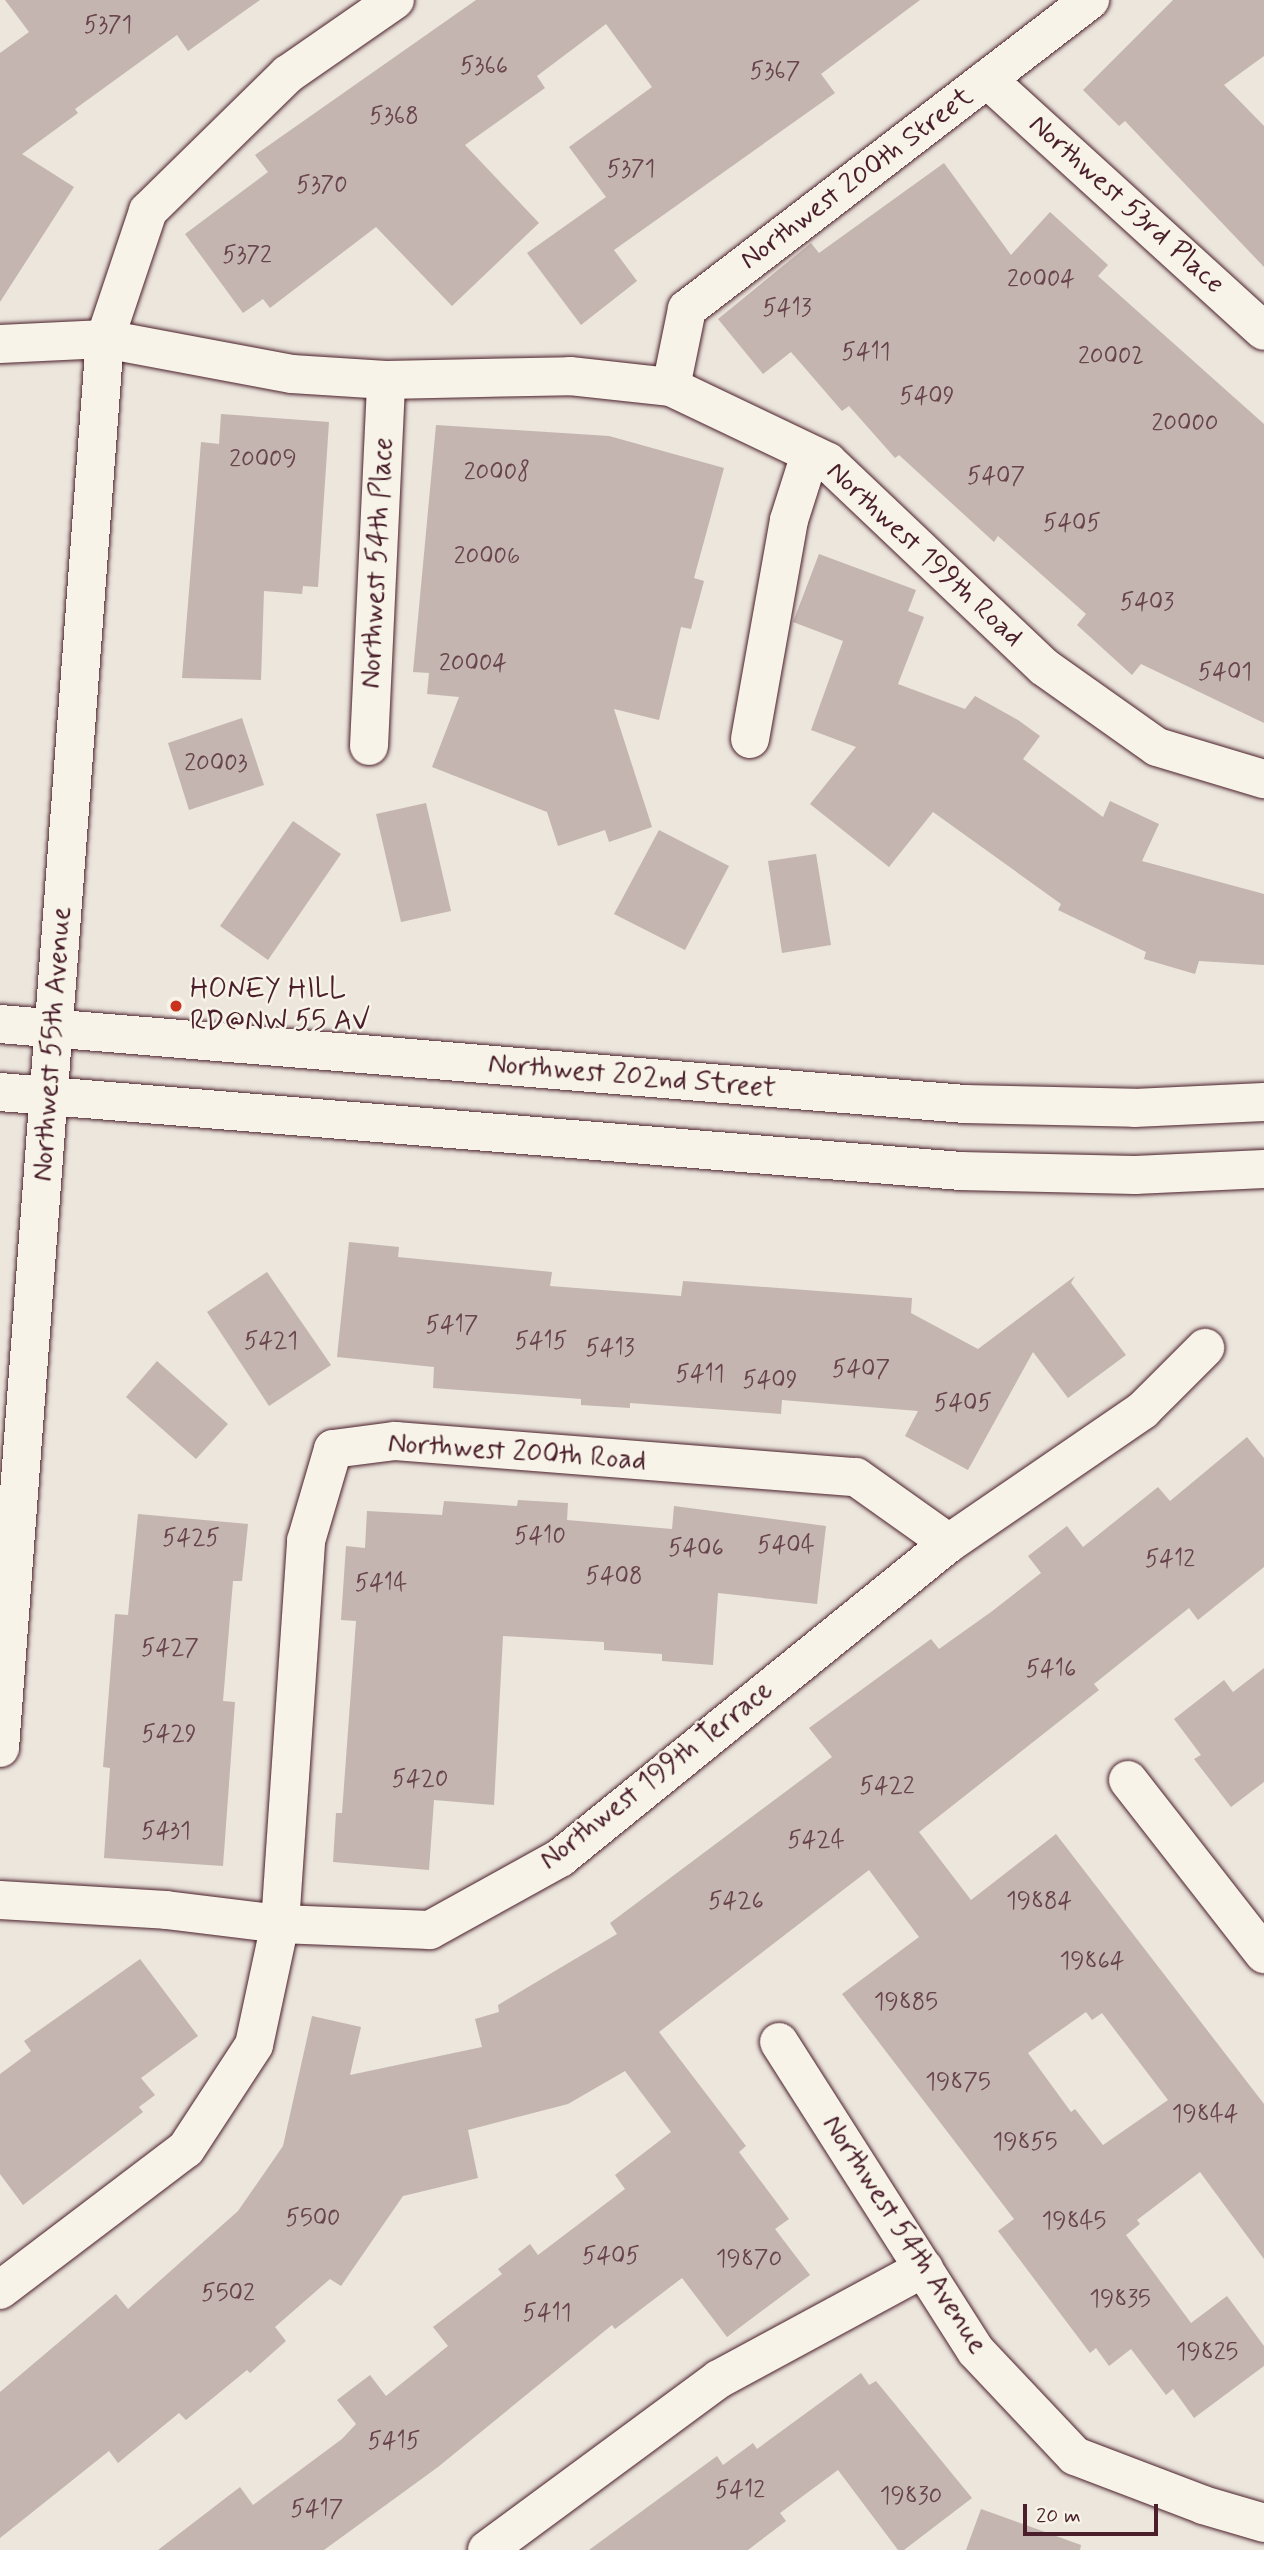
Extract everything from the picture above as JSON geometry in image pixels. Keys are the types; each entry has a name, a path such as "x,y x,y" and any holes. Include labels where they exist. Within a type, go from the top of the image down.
{"street":[{"name":"Northwest 55th Avenue","path":"0,1748 3,1655 55,1028 105,339 148,211 288,74 395,0"},
{"name":"Northwest 200th Street","path":"671,387 687,309 1090,0"},
{"name":"Northwest 53rd Place","path":"987,79 1264,331"},
{"name":"Northwest 199th Road","path":"0,344 105,339 292,374 386,380 570,376 671,387 828,462 1044,667 1157,747 1264,779"},
{"name":"Northwest 54th Place","path":"369,746 386,380"},
{"path":"750,739 789,520 810,454"},
{"name":"Northwest 202nd Street","path":"0,1024 964,1104 1135,1108 1264,1102"},
{"path":"0,1092 960,1171 1135,1175 1264,1169"},
{"name":"Northwest 199th Terrace","path":"280,1924 430,1930 560,1858 949,1543 1143,1410 1205,1348"},
{"name":"Northwest 200th Road","path":"280,1924 306,1541 333,1449 395,1441 856,1477 949,1543"},
{"path":"1128,1780 1258,1934"},
{"path":"0,1900 166,1910 280,1924 254,2045 186,2149 0,2290"},
{"name":"Northwest 54th Avenue","path":"779,2042 976,2351 1075,2455 1203,2505 1264,2523"},
{"path":"487,2550 719,2379 924,2268"}],"building":[{"path":"5,0 260,0 188,51 177,35 75,109 78,113 22,154 74,187 0,302 0,53 29,32"},
{"path":"476,0 920,0 821,74 835,93 614,250 637,281 581,325 527,253 606,197 569,147 652,87 606,24 537,76 545,88 465,145 539,223 452,306 376,227 270,308 263,299 243,313 185,234 268,172 255,155"},
{"path":"1173,0 1264,0 1264,56 1224,85 1264,126 1264,267 1125,121 1119,126 1083,90"},
{"path":"944,163 1011,255 1050,212 1108,265 1098,276 1264,424 1264,723 1141,664 1132,675 1077,625 1086,614 998,536 994,542 899,455 895,458 849,406 842,411 791,352 763,374 718,319 811,243 819,253"},
{"path":"221,414 329,422 318,587 303,586 302,594 264,591 261,680 182,678 201,442 219,444"},
{"path":"436,425 609,436 724,468 694,578 704,581 691,629 681,627 659,720 614,709 652,827 609,842 605,830 558,846 547,812 432,767 459,697 427,694 429,673 413,672"},
{"path":"819,554 916,590 908,611 924,617 898,684 965,709 975,696 1018,720 1040,736 1023,759 1103,817 1110,801 1159,824 1142,861 1264,894 1264,965 1199,961 1195,974 1144,959 1146,952 1058,910 1061,904 933,812 889,867 810,804 856,747 811,730 843,641 793,622"},
{"path":"242,718 264,785 189,810 168,743"},
{"path":"426,803 451,911 401,922 376,814"},
{"path":"293,821 341,854 268,960 220,926"},
{"path":"659,830 729,866 685,950 614,914"},
{"path":"816,854 831,945 782,953 768,861"},
{"path":"349,1242 399,1247 398,1257 552,1272 550,1286 681,1296 683,1281 912,1298 911,1313 978,1349 1075,1276 1071,1283 1126,1355 1068,1398 1033,1352 968,1470 905,1436 918,1411 782,1400 781,1414 630,1403 630,1408 581,1405 581,1399 433,1388 434,1367 337,1357"},
{"path":"267,1272 331,1365 269,1406 207,1312"},
{"path":"157,1361 228,1424 196,1459 126,1397"},
{"path":"1247,1437 1264,1458 1264,1567 1198,1620 1189,1608 1094,1684 1099,1690 919,1832 971,1900 1056,1834 1264,2104 1264,2259 1200,2172 1137,2220 1140,2224 1126,2235 1191,2323 1227,2296 1264,2346 1264,2366 1194,2418 1173,2389 1166,2395 1131,2349 1109,2366 1096,2348 1090,2353 998,2231 1014,2219 842,1994 919,1937 869,1870 659,2032 746,2146 739,2152 789,2219 775,2229 810,2275 727,2337 682,2278 615,2329 612,2325 438,2467 324,2550 158,2550 240,2487 253,2505 342,2439 356,2424 337,2400 370,2375 386,2396 448,2346 433,2327 502,2274 498,2269 530,2244 538,2255 625,2189 615,2175 671,2132 625,2071 568,2104 468,2130 478,2178 403,2196 341,2286 330,2279 275,2327 286,2341 250,2373 247,2370 186,2420 179,2413 118,2463 109,2451 0,2538 0,2392 116,2294 128,2309 238,2211 283,2146 312,2016 361,2027 350,2075 482,2047 475,2019 499,2012 498,2005 617,1934 610,1923 832,1757 809,1728 931,1639 939,1649 1041,1573 1028,1556 1067,1526 1083,1547 1158,1487 1170,1501","holes":["1086,2012 1092,2020 1102,2013 1168,2100 1103,2145 1075,2109 1071,2112 1028,2053"]},
{"path":"518,1500 568,1503 567,1520 672,1529 674,1506 826,1526 817,1604 718,1593 713,1665 662,1661 662,1654 604,1650 604,1642 503,1636 494,1805 434,1800 429,1870 333,1862 336,1813 342,1813 356,1621 341,1620 346,1546 365,1548 367,1511 442,1515 444,1501 517,1506"},
{"path":"138,1514 248,1524 242,1581 233,1581 223,1701 235,1702 223,1866 104,1858 110,1768 103,1767 115,1614 128,1615"},
{"path":"1264,1668 1264,1782 1231,1807 1194,1759 1201,1755 1174,1719 1224,1680 1233,1692"},
{"path":"140,1959 198,2036 141,2078 155,2095 139,2107 143,2112 23,2205 0,2174 0,2074 31,2051 24,2041"},
{"path":"861,2373 869,2385 876,2381 972,2498 904,2550 898,2550 838,2470 780,2513 786,2521 748,2550 589,2550 717,2456 723,2465 753,2443 757,2449"},
{"path":"981,2509 1081,2545 1080,2550 966,2550"}],"place":[{"name":"HONEY HILL RD@NW 55 AV","path":"176,1006"}]}
